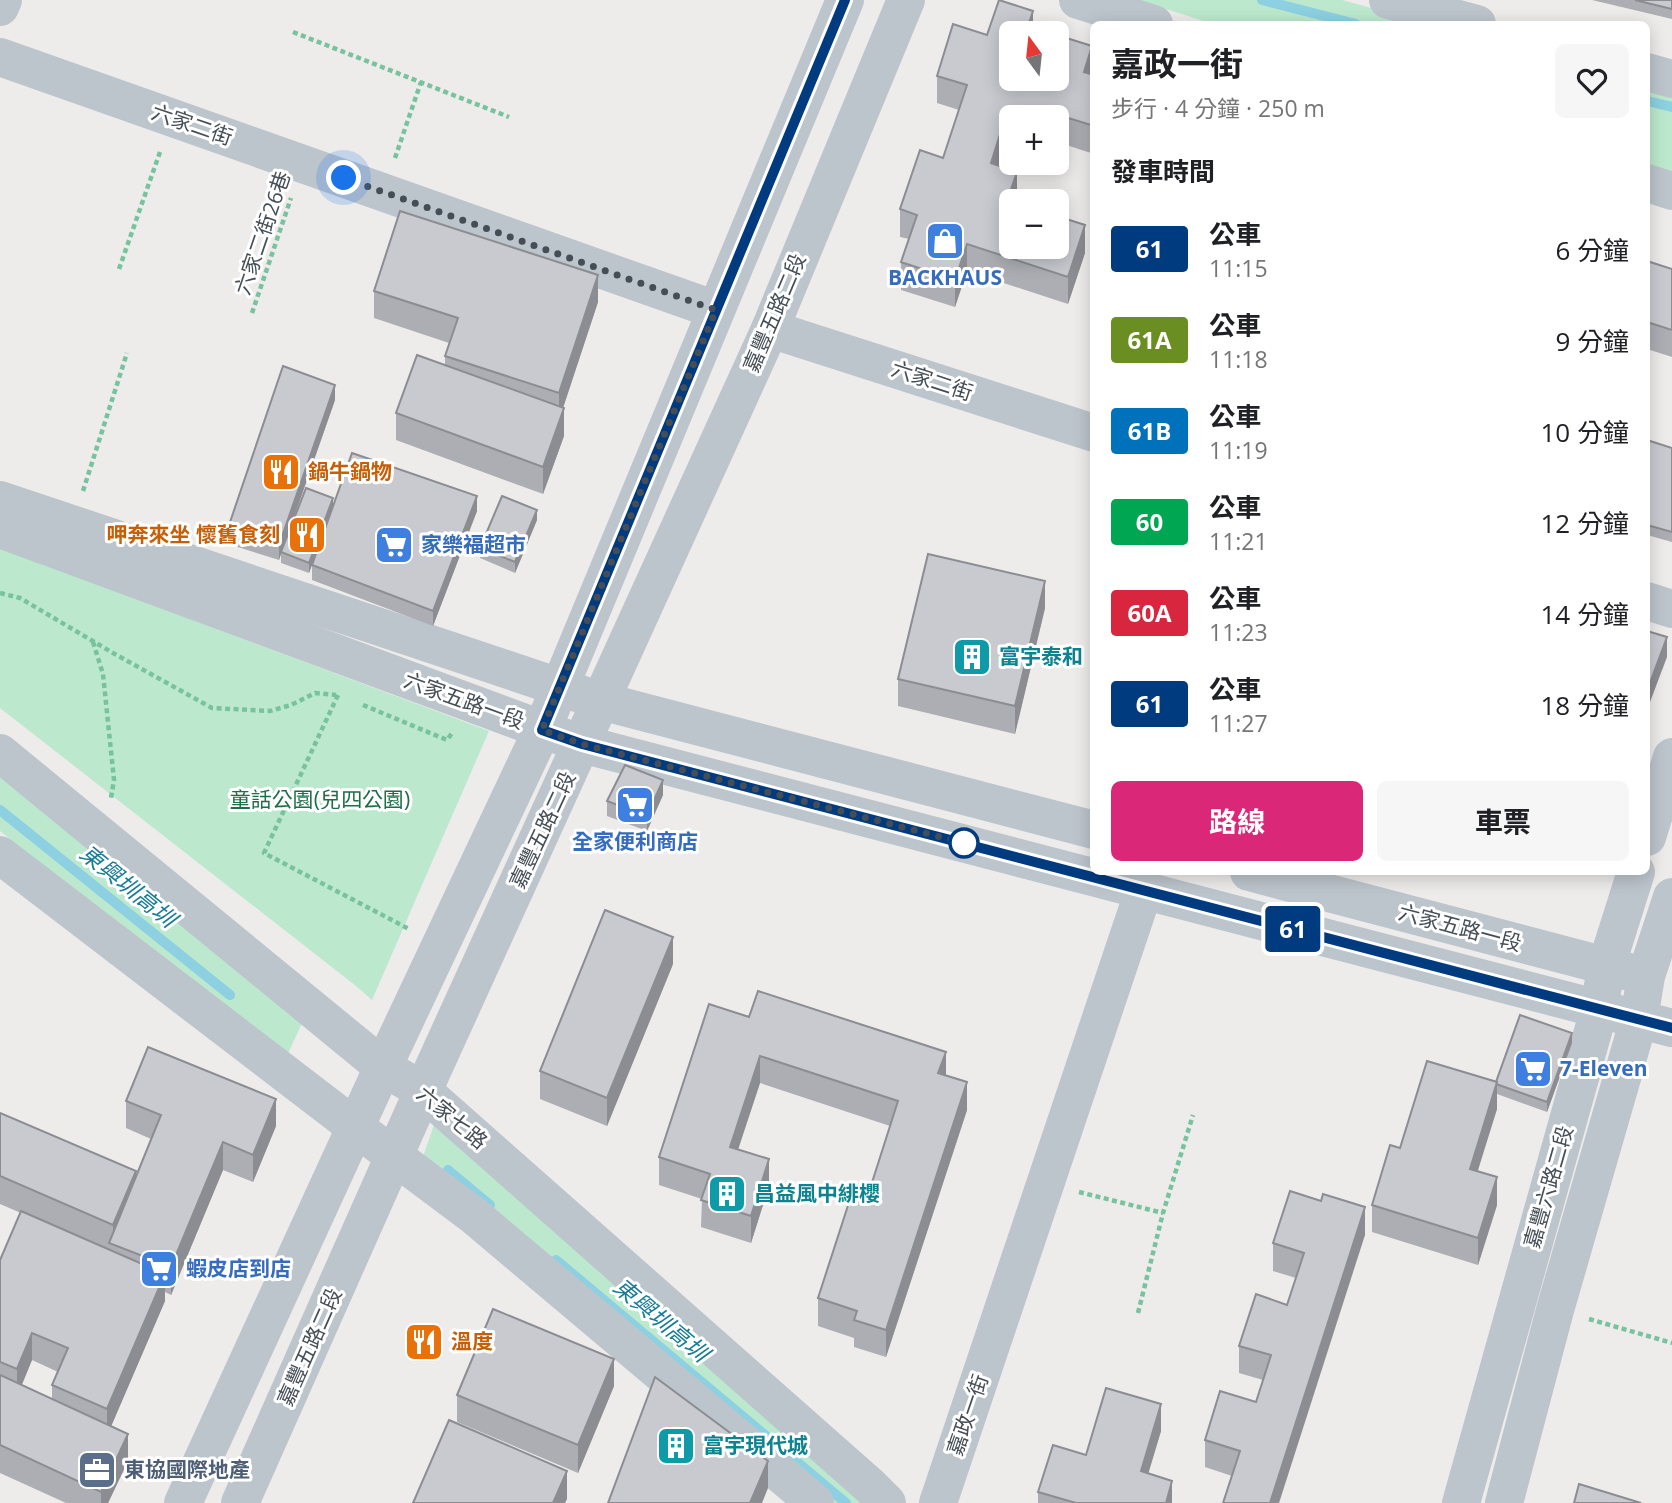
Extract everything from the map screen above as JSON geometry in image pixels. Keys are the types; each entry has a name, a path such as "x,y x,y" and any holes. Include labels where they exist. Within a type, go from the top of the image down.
{"street":[{"path":"0,7 3,0"},
{"name":"嘉豐五路二段","path":"183,1503 355,1127 542,730 845,0"},
{"name":"嘉豐五路二段","path":"240,1503 423,1091 770,329 906,0"},
{"path":"1078,0 1144,21"},
{"path":"1388,0 1466,21"},
{"name":"六家二街","path":"0,57 716,310"},
{"path":"1650,73 1672,79"},
{"path":"1650,184 1672,191"},
{"name":"六家二街","path":"770,329 1090,432"},
{"name":"六家五路一段","path":"0,500 601,701 1090,829"},
{"name":"六家五路一段","path":"0,529 582,744 1656,1024"},
{"path":"1650,602 1672,609"},
{"name":"六家七路","path":"0,753 383,1067 423,1091 887,1503"},
{"path":"1650,827 1672,757"},
{"path":"0,855 473,1215 815,1503"},
{"name":"六家五路一段","path":"1260,875 1659,979"},
{"name":"嘉豐六路二段","path":"1461,1503 1599,1010 1606,967 1635,875"},
{"name":"嘉政一街","path":"938,1503 1144,890"},
{"name":"嘉豐六路二段","path":"1504,1503 1555,1310 1656,1024 1659,979 1672,897"}],"path":[{"path":"293,32 509,117"},
{"path":"384,192 421,82"},
{"path":"119,269 172,118"},
{"name":"六家二街26巷","path":"252,313 303,164"},
{"path":"73,525 127,353"},
{"path":"0,593 20,598 212,708 270,710 290,705 315,693 338,695 350,700"},
{"path":"92,641 103,674 112,747 114,780 110,807"},
{"path":"341,688 264,853 412,930"},
{"path":"362,705 447,740 458,723"},
{"path":"1138,1313 1163,1213 1193,1115"},
{"path":"1045,1184 1163,1213"},
{"path":"1555,1310 1672,1343"}],"green space":[{"path":"1138,0 1342,0 1420,21 1204,21"},
{"path":"1650,85 1672,91 1672,175 1650,167"},
{"name":"童話公園(兒四公園)","path":"0,548 489,731 372,1000 0,708"},
{"path":"0,777 303,1021 286,1058 0,831"},
{"path":"434,1125 875,1503 827,1503 421,1162"}],"building":[{"path":"999,0 1033,11 1030,21 999,21 999,91 1069,91 1069,39 1090,45 1084,72 1090,74 1090,125 1069,118 1069,105 999,105 999,138 991,163 999,166 999,175 1016,175 1011,189 999,189 999,254 967,244 955,280 901,262 917,215 900,209 920,150 943,158 967,85 937,76 953,24 987,35"},
{"path":"1635,0 1672,0 1672,9"},
{"path":"400,211 598,275 559,393 445,356 458,318 374,291"},
{"path":"1069,220 1085,225 1068,277 1013,259 1069,259"},
{"path":"1650,262 1672,269 1672,330 1650,323"},
{"path":"417,355 564,408 543,467 396,413"},
{"name":"鍋牛鍋物","path":"283,366 335,385 279,545 228,528"},
{"path":"1650,441 1672,448 1672,532 1650,526"},
{"name":"家樂福超市","path":"352,453 477,496 433,611 312,565"},
{"name":"呷奔來坐 懷舊食刻","path":"306,488 333,498 309,563 281,552"},
{"path":"502,496 537,510 515,562 480,548"},
{"name":"富宇泰和","path":"928,554 1045,581 1015,706 898,679"},
{"path":"1650,632 1667,637 1650,683"},
{"path":"625,765 663,780 647,816 607,801"},
{"path":"605,910 673,937 607,1098 540,1071"},
{"name":"昌益風中緋櫻","path":"758,991 946,1052 938,1073 967,1082 886,1330 854,1320 857,1311 818,1298 853,1190 868,1195 898,1101 760,1056 730,1147 769,1159 751,1216 701,1200 710,1174 659,1157 709,1004 749,1017"},
{"name":"7-Eleven","path":"1520,1015 1572,1033 1547,1102 1496,1084"},
{"path":"148,1047 276,1099 253,1155 223,1142 171,1267 109,1243 161,1115 126,1101"},
{"path":"1427,1061 1497,1082 1470,1169 1497,1177 1478,1238 1372,1205 1390,1145 1400,1148"},
{"path":"0,1113 136,1171 113,1225 0,1176"},
{"path":"1290,1191 1321,1201 1323,1194 1365,1207 1270,1503 1223,1503 1240,1451 1205,1440 1220,1391 1256,1402 1271,1355 1239,1346 1256,1294 1287,1305 1304,1253 1273,1243"},
{"path":"21,1211 165,1274 107,1409 52,1385 68,1348 32,1333 17,1369 0,1362 0,1260"},
{"path":"493,1309 614,1359 578,1445 457,1395"},
{"path":"0,1375 128,1434 101,1492 0,1445"},
{"name":"富宇現代城","path":"655,1377 768,1461 750,1503 608,1503"},
{"path":"1106,1388 1161,1404 1141,1471 1172,1481 1166,1503 1076,1503 1038,1492 1053,1445 1086,1455"},
{"path":"449,1420 567,1471 553,1503 413,1503"},
{"path":"1579,1484 1641,1503 1574,1503"}],"waterway":[{"path":"1262,0 1344,21"},
{"path":"1650,102 1672,107"},
{"name":"東興圳高圳","path":"0,810 230,995"},
{"name":"東興圳高圳","path":"448,1170 490,1205"},
{"name":"東興圳高圳","path":"556,1260 846,1503"}],"bus line":[{"name":"61","path":"845,0 542,730 582,744 1672,1028"}],"place":[{"name":"BACKHAUS","path":"945,241"},
{"name":"鍋牛鍋物","path":"281,472"},
{"name":"呷奔來坐 懷舊食刻","path":"307,535"},
{"name":"家樂福超市","path":"394,545"},
{"name":"富宇泰和","path":"972,657"},
{"name":"全家便利商店","path":"635,805"},
{"name":"7-Eleven","path":"1533,1069"},
{"name":"昌益風中緋櫻","path":"727,1194"},
{"name":"蝦皮店到店","path":"159,1269"},
{"name":"溫度","path":"424,1342"},
{"name":"富宇現代城","path":"676,1446"},
{"name":"東協國際地產","path":"97,1470"}],"route":[{"path":"344,178 716,310 542,730 582,744 964,843"}]}
